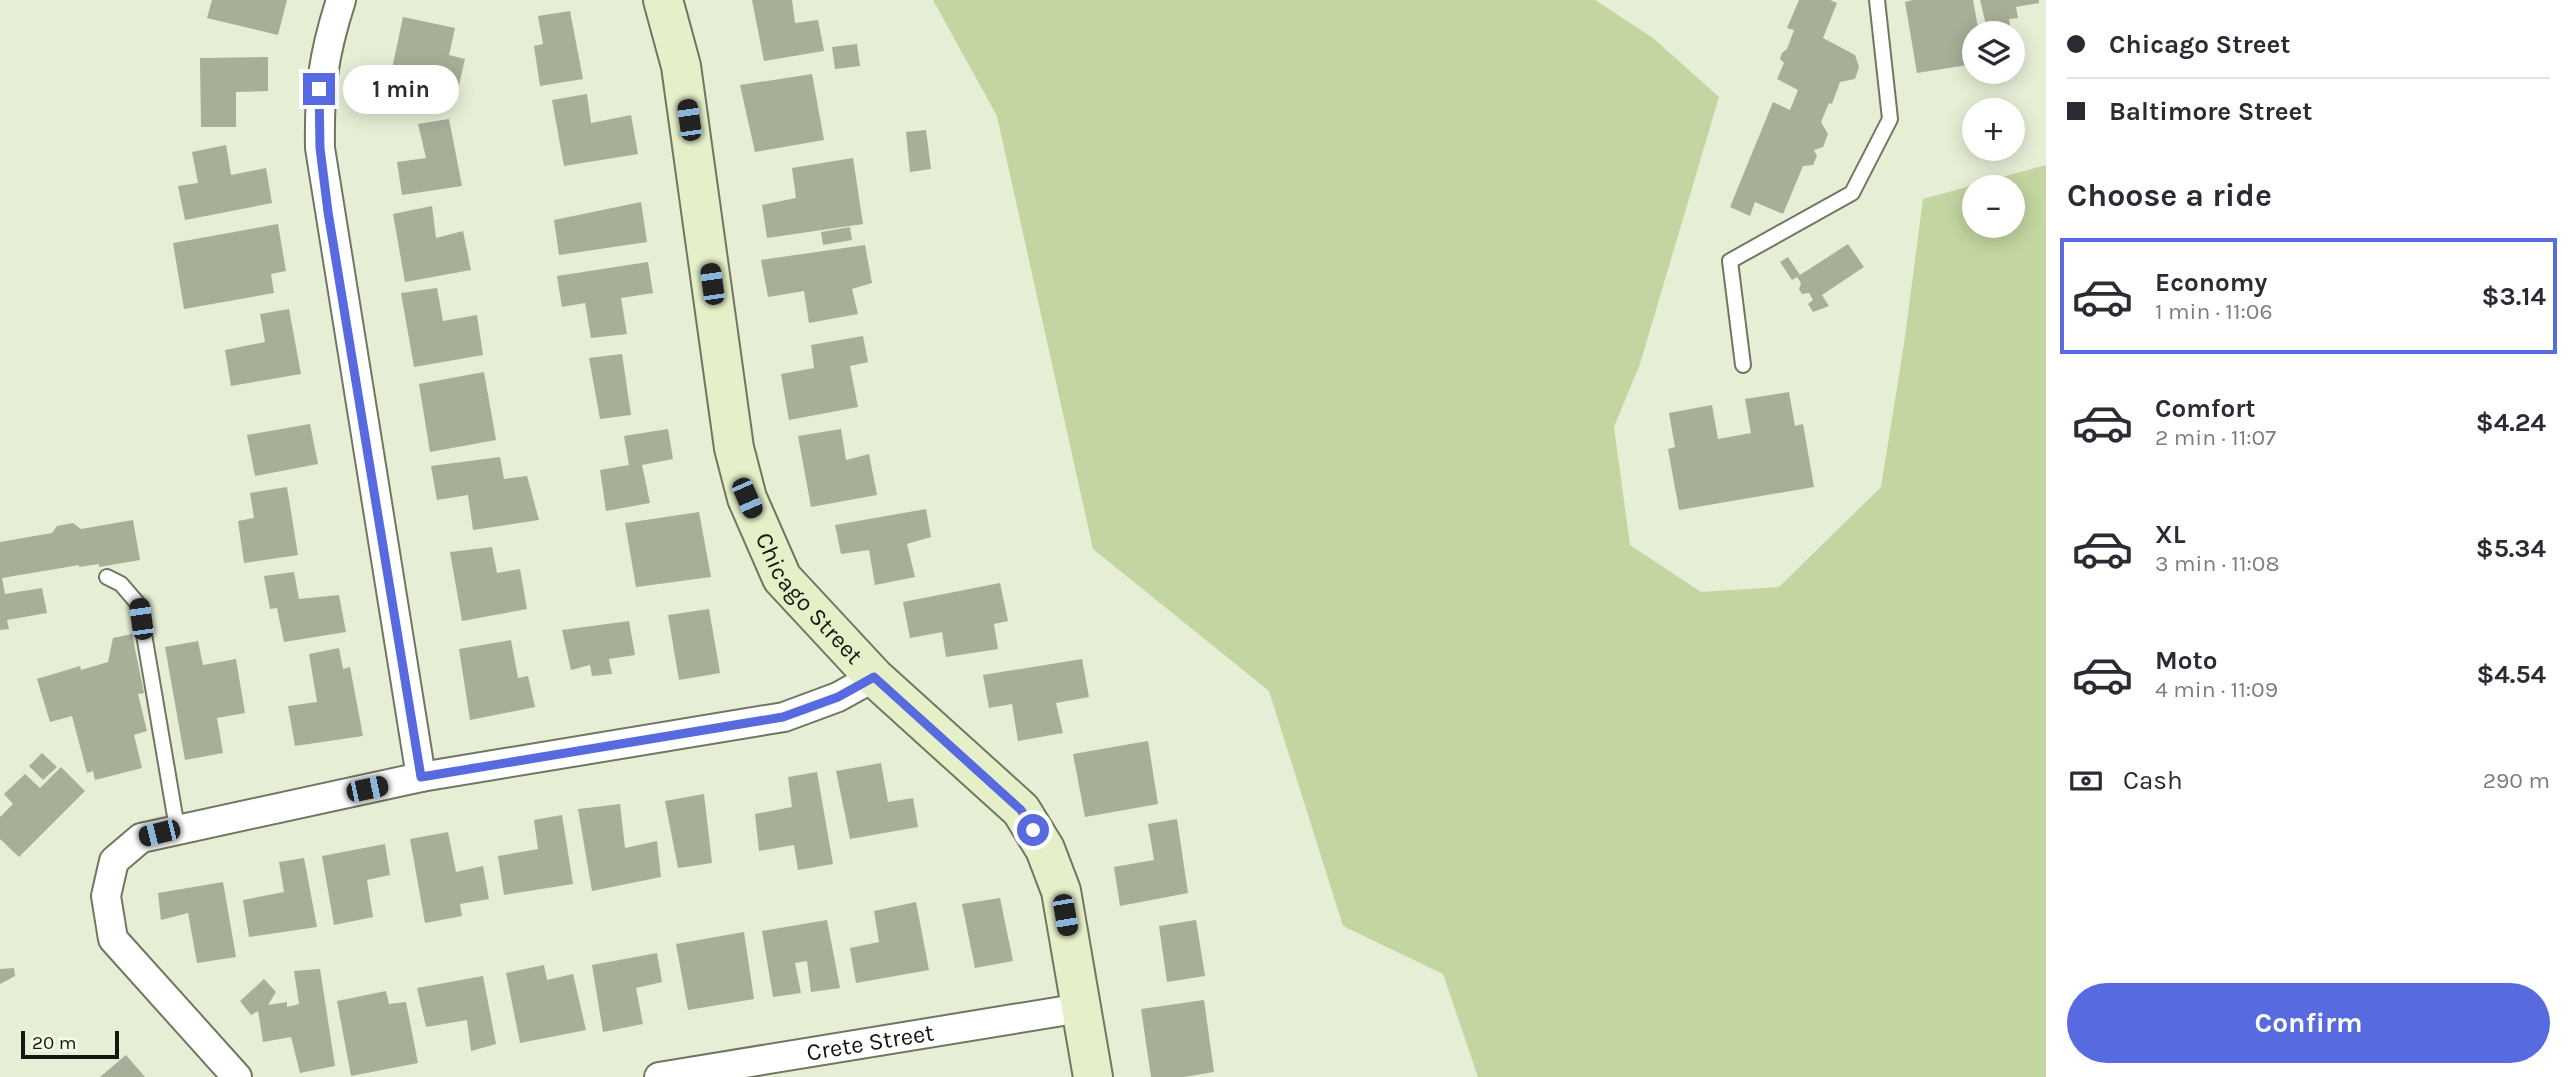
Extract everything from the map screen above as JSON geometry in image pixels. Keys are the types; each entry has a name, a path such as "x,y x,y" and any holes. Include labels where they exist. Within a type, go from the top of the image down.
{"street":[{"path":"341,0 329,39 319,89 320,148 421,777"},
{"name":"Chicago Street","path":"663,0 681,66 734,448 747,498 782,578 874,677 1021,810 1039,839 1061,891 1093,1077"},
{"path":"237,1077 113,939 106,896 114,861 141,838 177,828 421,777 783,717 838,697 874,677"},
{"name":"Crete Street","path":"659,1077 1081,1008"}],"lane":[{"path":"1743,365 1730,261 1852,193 1890,119 1877,0"},
{"path":"107,577 121,584 139,605 177,828"}],"green space":[{"path":"933,0 1595,0 1653,38 1719,97 1640,364 1614,427 1630,545 1701,592 1779,587 1881,487 1904,344 1923,199 1962,188 1962,238 2025,238 2025,175 2010,175 2046,165 2046,1077 1478,1077 1443,974 1343,926 1269,691 1093,549 997,116"}],"building":[{"path":"212,0 287,0 278,35 207,18"},
{"path":"752,0 792,0 795,23 818,20 824,51 764,61"},
{"path":"1799,0 1830,0 1837,3 1823,38 1855,55 1859,67 1855,79 1840,82 1832,104 1829,103 1821,122 1828,134 1823,147 1814,150 1817,156 1813,165 1803,166 1783,214 1755,202 1750,216 1730,207 1773,102 1790,110 1798,90 1777,79 1784,63 1780,59 1782,53 1787,49 1794,30 1787,28"},
{"path":"1973,0 1977,21 1962,21 1962,66 1917,73 1905,2"},
{"path":"1980,0 2039,0 2039,3 2016,7 2018,18 2009,21 1985,21"},
{"path":"570,11 583,79 540,86 534,46 543,44 538,16"},
{"path":"403,17 455,28 449,55 465,59 456,98 389,83"},
{"path":"857,44 860,66 835,69 832,47"},
{"path":"268,57 268,91 236,92 236,127 201,127 200,58"},
{"path":"812,74 824,140 755,152 740,85"},
{"path":"587,94 591,123 631,115 638,154 564,166 552,100"},
{"path":"449,119 462,186 402,195 397,162 426,158 418,124"},
{"path":"926,130 931,169 910,172 906,132"},
{"path":"226,145 231,175 266,168 272,203 185,220 178,186 198,183 192,152"},
{"path":"853,158 863,224 767,238 762,205 796,198 792,168"},
{"path":"641,202 647,242 559,255 554,220"},
{"path":"432,206 436,238 463,231 471,270 405,282 393,214"},
{"path":"278,224 286,271 271,274 274,293 184,309 173,243"},
{"path":"850,227 852,240 823,245 821,232"},
{"path":"1848,244 1864,267 1822,295 1829,306 1813,312 1808,304 1813,300 1809,293 1802,294 1799,289 1801,283 1797,277 1792,280 1780,262 1788,257 1800,275"},
{"path":"865,245 872,283 852,289 858,314 809,323 804,291 768,297 761,260"},
{"path":"648,262 653,293 621,298 627,334 591,338 585,303 562,307 557,276"},
{"path":"437,288 443,321 477,315 483,355 414,367 401,293"},
{"path":"289,309 301,374 231,386 225,350 265,342 260,314"},
{"path":"863,336 868,362 850,366 858,407 789,420 781,374 814,368 811,345"},
{"path":"622,354 631,415 600,419 589,358"},
{"path":"484,372 496,440 430,452 419,384"},
{"path":"1789,392 1795,426 1803,424 1814,487 1679,510 1668,449 1675,447 1669,413 1712,405 1718,439 1751,433 1745,399"},
{"path":"310,424 318,464 255,476 247,435"},
{"path":"668,429 673,459 642,465 650,503 606,511 600,470 629,465 624,436"},
{"path":"841,429 846,460 869,454 877,495 811,507 798,436"},
{"path":"500,457 504,479 527,476 539,520 473,530 468,495 437,500 431,466"},
{"path":"287,487 298,555 244,563 238,521 254,518 250,493"},
{"path":"926,509 931,537 907,544 915,577 875,585 869,550 841,554 835,525"},
{"path":"699,512 711,577 636,587 625,523"},
{"path":"133,520 140,560 99,567 99,564 79,565 2,578 5,594 42,588 47,613 7,620 9,629 0,630 0,542 52,533 57,526 73,523 81,529"},
{"path":"492,547 497,573 520,569 527,609 462,621 450,552"},
{"path":"294,572 299,599 339,595 346,632 284,642 277,608 270,609 264,576"},
{"path":"1000,583 1008,621 994,624 998,649 946,657 942,632 910,638 903,602"},
{"path":"709,609 720,673 679,680 668,615"},
{"path":"629,621 635,655 609,659 612,674 592,676 590,665 571,670 562,630"},
{"path":"132,634 144,693 138,694 147,731 134,735 142,768 95,780 93,771 87,773 72,716 50,722 37,679 80,666 81,670 108,662 113,638"},
{"path":"511,640 518,678 528,676 535,707 470,720 459,649"},
{"path":"198,641 203,665 236,659 245,713 217,718 223,753 185,760 165,647"},
{"path":"339,648 343,669 350,667 363,736 295,746 288,706 317,702 309,654"},
{"path":"1082,659 1089,697 1056,703 1063,733 1018,741 1012,704 989,708 983,675"},
{"path":"1148,741 1158,804 1085,817 1073,754"},
{"path":"42,753 57,767 43,780 29,766"},
{"path":"881,763 888,802 913,798 918,827 850,839 836,771"},
{"path":"61,767 85,791 19,857 0,839 0,817 13,804 4,794 25,774 40,788"},
{"path":"817,772 833,864 798,870 794,845 759,851 755,814 792,807 788,777"},
{"path":"704,794 712,863 678,868 665,801"},
{"path":"620,804 625,848 657,841 661,877 592,891 578,809"},
{"path":"562,815 573,884 504,895 498,856 538,849 534,820"},
{"path":"1177,819 1188,893 1120,906 1114,867 1154,860 1148,824"},
{"path":"448,832 456,872 483,866 489,899 460,904 462,916 425,923 410,839"},
{"path":"385,844 390,875 367,880 373,917 334,925 322,856"},
{"path":"304,858 317,927 249,937 243,900 284,892 279,862"},
{"path":"223,882 236,957 197,963 188,913 161,920 158,893"},
{"path":"1000,898 1013,961 975,968 962,904"},
{"path":"916,902 929,970 856,983 850,948 879,942 874,911"},
{"path":"827,920 840,988 811,992 807,961 795,963 801,993 773,997 762,931"},
{"path":"1196,920 1205,976 1167,982 1159,926"},
{"path":"744,932 754,999 688,1010 676,944"},
{"path":"657,953 662,982 636,988 643,1024 603,1032 592,965"},
{"path":"544,965 547,980 573,974 586,1030 520,1043 506,973"},
{"path":"14,968 15,976 0,984 0,969"},
{"path":"320,969 335,1066 300,1073 291,1037 263,1042 258,1011 251,1015 240,1001 264,979 276,992 268,1005 287,1002 287,1007 299,1004 294,971"},
{"path":"483,976 496,1044 471,1051 467,1020 426,1027 417,988"},
{"path":"386,991 389,1004 406,1002 418,1063 351,1076 337,1001"},
{"path":"1204,1000 1214,1072 1184,1077 1151,1077 1141,1009"},
{"path":"126,1055 145,1077 100,1077"}],"route":[{"path":"319,89 320,148 328,212 421,777 783,717 838,697 874,677 1021,810 1033,830"}]}
